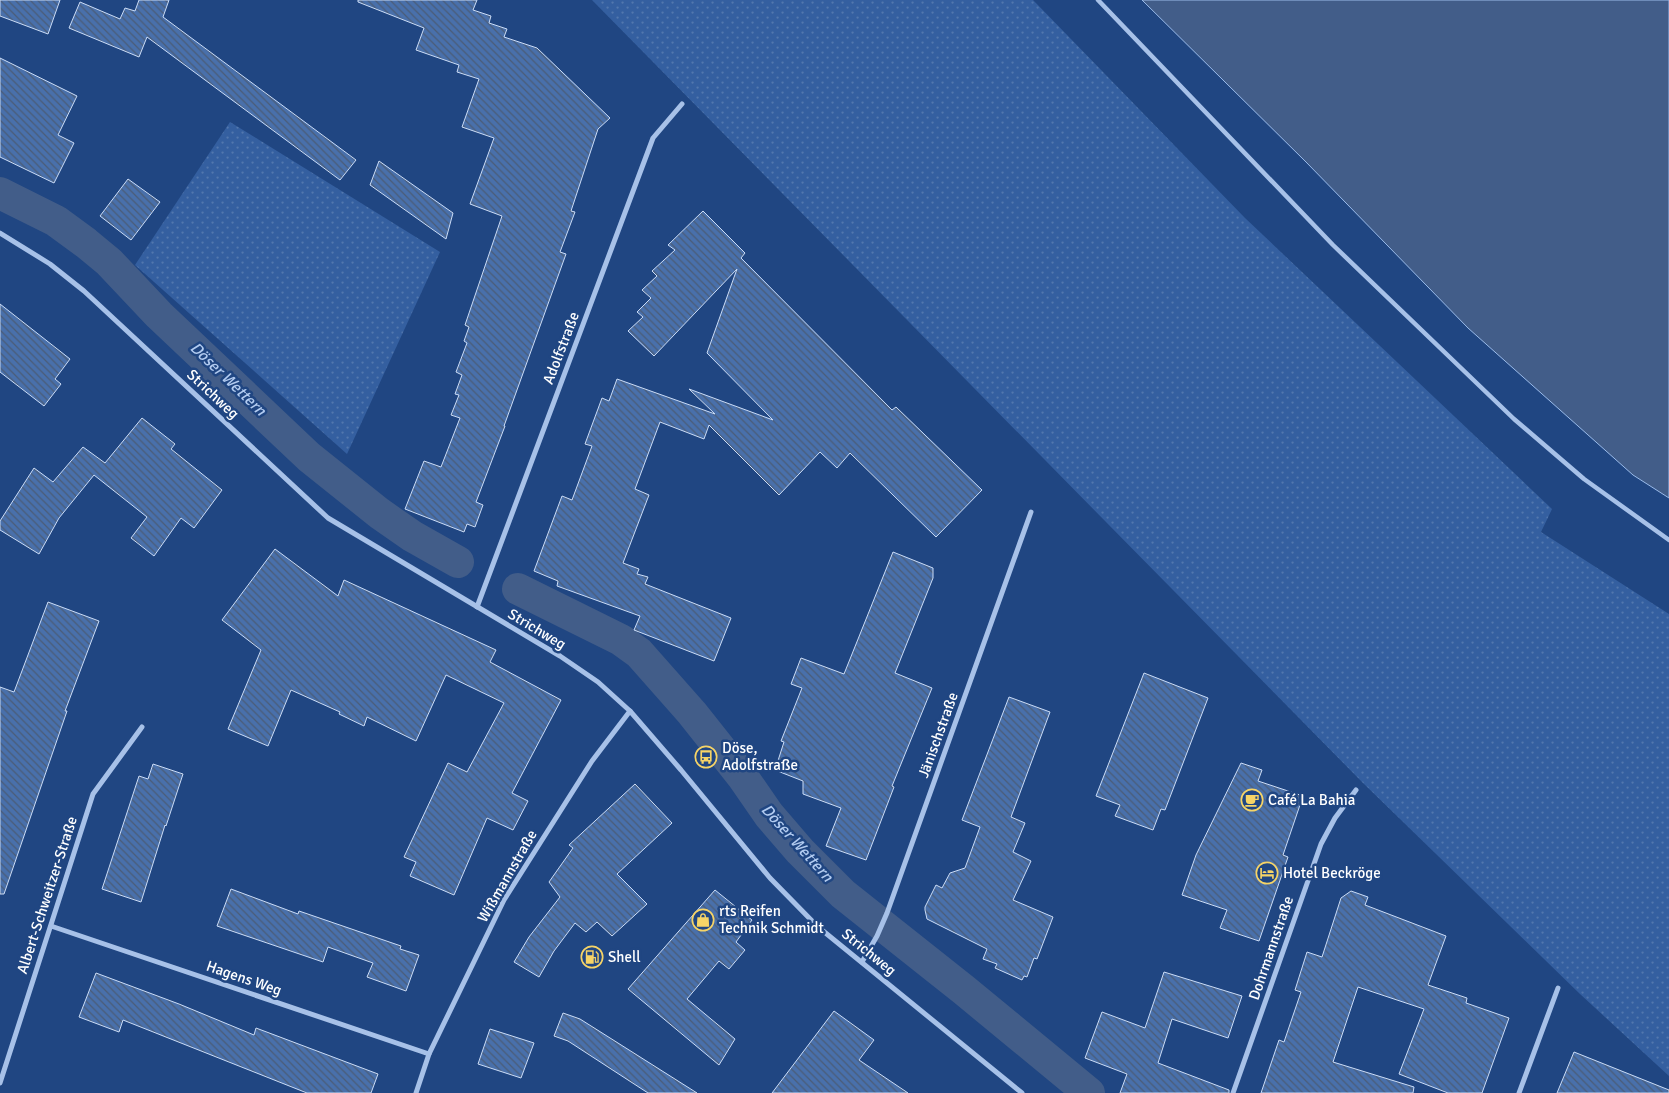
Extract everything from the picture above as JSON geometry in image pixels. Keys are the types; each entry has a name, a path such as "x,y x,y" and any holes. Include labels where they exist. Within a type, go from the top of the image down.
{"street":[{"path":"1098,0 1333,245 1514,419 1584,479 1669,540"},
{"name":"Adolfstraße","path":"477,607 653,138 682,104"},
{"name":"Strichweg","path":"0,233 50,264 84,290 328,518 560,656 594,679 630,711 770,878 817,926 1022,1093"},
{"name":"Jänischstraße","path":"862,962 887,914 1031,512"},
{"name":"Wißmannstraße","path":"416,1093 429,1054 504,900 592,761 630,711"},
{"name":"Albert-Schweitzer-Straße","path":"0,1083 93,794 142,727"},
{"name":"Dohrmannstraße","path":"1234,1093 1321,844 1336,818 1356,790"},
{"name":"Hagens Weg","path":"51,926 429,1054"},
{"path":"1519,1093 1558,988"}],"shaded area":[{"path":"592,0 1033,0 1245,218 1552,509 1541,532 1669,614 1669,1076 1580,994 1363,783"},
{"path":"1142,0 1669,0 1669,498 1633,475 1468,328 1306,162"},
{"path":"230,122 440,252 347,454 135,265"}],"building":[{"path":"0,0 60,0 48,34 0,16"},
{"path":"139,0 169,0 163,17 356,160 340,180 147,37 139,57 69,28 80,2 120,19 125,8 135,11"},
{"path":"358,0 477,0 473,10 491,16 489,23 507,29 504,37 537,48 610,118 598,129 571,211 575,212 560,252 566,254 476,502 483,505 475,527 467,524 464,532 405,509 424,461 441,467 460,418 451,415 459,395 455,394 462,375 456,372 467,343 464,341 469,327 465,325 502,216 470,204 494,138 462,127 479,79 457,72 459,65 416,50 424,28 358,2"},
{"path":"0,58 77,96 58,135 74,143 54,183 0,157"},
{"path":"379,161 453,213 446,239 370,185"},
{"path":"128,179 160,202 131,240 100,216"},
{"path":"703,211 745,253 741,258 892,410 896,407 982,490 936,537 850,453 837,468 820,452 779,495 709,425 704,439 660,422 635,489 649,495 623,563 639,569 637,574 648,577 645,584 731,618 714,661 634,630 640,616 557,586 558,581 534,571 562,496 572,500 592,446 585,444 602,398 609,401 617,379 715,414 689,389 773,420 707,353 737,269 654,356 628,331 643,317 637,312 651,298 642,290 657,276 652,271 675,250 668,245"},
{"path":"0,304 70,359 55,379 61,384 44,406 0,372"},
{"path":"142,418 175,444 171,449 222,490 194,528 181,518 154,556 131,538 147,517 94,475 59,518 39,554 0,530 0,521 34,468 53,482 83,447 105,463"},
{"path":"275,549 338,596 344,580 496,650 490,662 561,700 512,793 528,801 513,830 487,818 454,895 410,876 416,862 404,857 448,763 467,772 504,703 446,675 416,741 367,717 364,726 339,714 340,712 291,690 268,746 228,729 261,650 222,620"},
{"path":"893,552 933,568 933,578 895,673 932,688 892,786 894,787 866,860 826,846 841,808 803,794 803,781 775,770 784,742 781,741 802,688 791,684 801,658 844,674"},
{"path":"48,602 99,621 65,711 67,711 4,894 0,894 0,687 14,692"},
{"path":"1144,673 1208,698 1165,810 1161,809 1153,830 1115,816 1120,805 1096,796"},
{"path":"1009,697 1050,712 1011,817 1025,823 1013,852 1031,861 1013,900 1053,917 1037,959 1034,958 1027,977 1024,976 1022,980 995,968 997,964 983,959 987,949 927,919 925,910 936,885 942,888 950,873 965,868 980,827 962,820"},
{"path":"1241,763 1262,770 1258,781 1303,796 1283,855 1288,857 1259,941 1220,928 1227,910 1182,895 1196,855"},
{"path":"153,764 183,774 141,902 102,889 139,776 148,779"},
{"path":"635,784 672,823 617,874 647,904 612,936 597,922 586,932 575,923 554,951 539,977 514,962 529,937 560,897 549,882 573,848 569,845"},
{"path":"231,889 298,914 299,911 401,946 400,949 419,955 406,991 367,977 373,963 328,947 323,962 217,926"},
{"path":"715,890 752,920 736,942 745,950 729,969 719,961 687,999 735,1039 719,1065 628,989"},
{"path":"1351,891 1368,897 1365,905 1446,936 1428,985 1467,998 1466,1003 1509,1018 1482,1093 1448,1093 1399,1074 1424,1009 1358,987 1333,1062 1414,1087 1413,1093 1261,1093 1279,1040 1284,1042 1301,992 1295,990 1307,952 1322,957 1341,898"},
{"path":"1164,972 1242,996 1228,1038 1172,1019 1158,1063 1229,1090 1229,1093 1120,1093 1127,1074 1085,1058 1102,1012 1145,1028"},
{"path":"96,973 254,1035 256,1028 378,1074 371,1093 307,1093 123,1020 119,1032 79,1017"},
{"path":"834,1011 874,1040 859,1060 908,1093 772,1093"},
{"path":"563,1013 580,1019 697,1093 648,1093 568,1041 554,1036"},
{"path":"490,1029 534,1043 521,1078 478,1064"},
{"path":"1574,1052 1669,1090 1669,1093 1557,1093"}],"waterway":[{"name":"Döser Wettern","path":"0,193 56,221 86,243 109,262 159,315 309,457 379,513 412,536 458,562"},
{"name":"Döser Wettern","path":"518,589 621,640 639,653 692,713 742,776 769,815 800,851 843,894 1089,1093"}],"place":[{"name":"Döse, Adolfstraße","path":"706,757"},
{"name":"Café La Bahia","path":"1252,800"},
{"name":"Hotel Beckröge","path":"1267,873"},
{"name":"rts Reifen Technik Schmidt","path":"703,920"},
{"name":"Shell","path":"592,957"}]}
